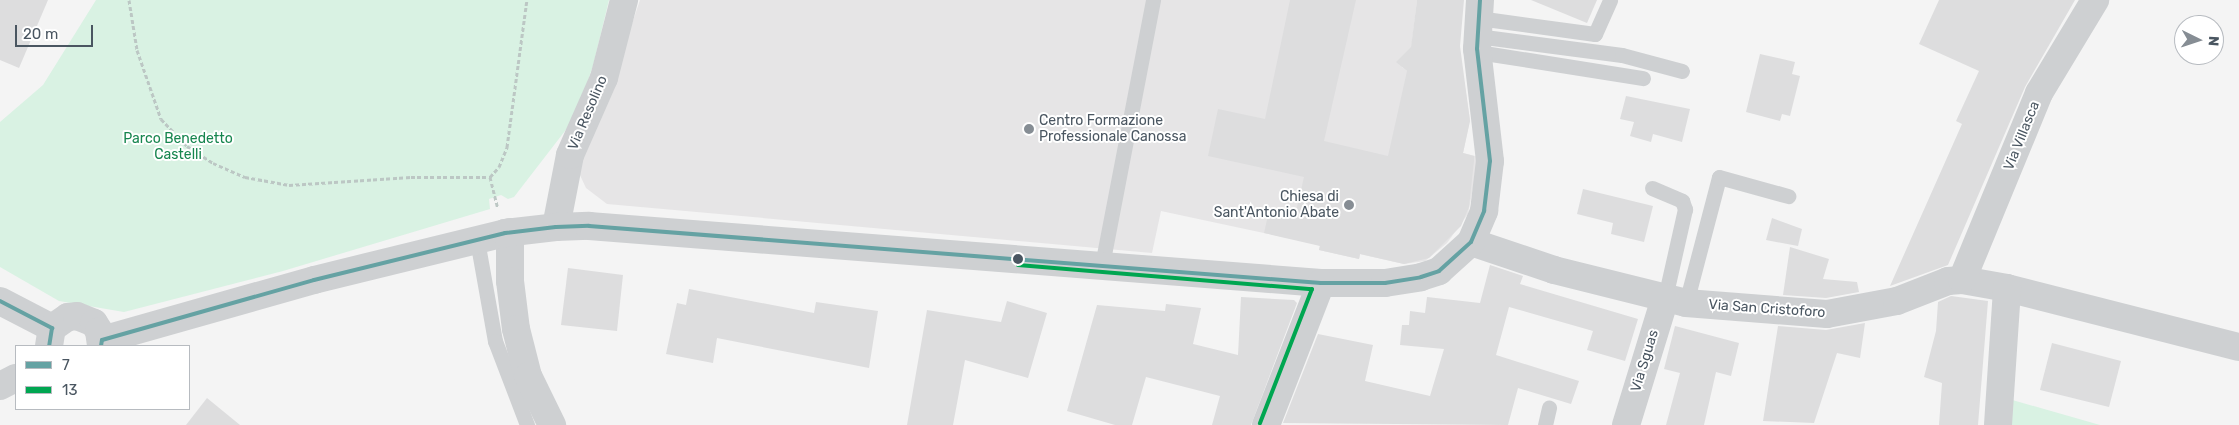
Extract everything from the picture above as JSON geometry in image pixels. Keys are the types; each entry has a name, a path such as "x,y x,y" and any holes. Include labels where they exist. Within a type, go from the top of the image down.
{"street":[{"name":"Via Resolino","path":"556,227 570,155 604,78 624,0"},
{"name":"Via Villasca","path":"1962,280 2039,93 2096,0"},
{"path":"0,301 51,337 68,316 77,316 94,323 102,343 314,280 510,232 556,227 589,226 1120,261 1321,283 1385,283 1422,277 1439,270 1471,242 1484,211 1490,161 1478,27"},
{"path":"510,232 510,281 516,329 528,376 552,425"},
{"name":"Via San Cristoforo","path":"1471,242 1554,270 1675,300 1749,310 1836,312 1897,301 1948,281 1962,280 2007,288 2239,347"},
{"path":"1266,425 1321,283"},
{"path":"1998,425 2007,288"},
{"name":"Via Sguas","path":"1626,425 1675,300"},
{"path":"0,386 15,378"}],"lane":[{"path":"1120,261 1154,0"},
{"path":"1478,27 1595,34 1610,0"},
{"path":"1478,27 1622,55 1682,71"},
{"path":"1478,27 1643,78"},
{"path":"1675,300 1719,177 1788,196"},
{"path":"1652,188 1682,201 1685,208 1675,300"},
{"path":"477,240 495,341 527,425"},
{"path":"1545,425 1549,407"}],"path":[{"path":"129,0 137,50 161,119 188,146 213,163 245,177 289,185 411,177 490,178 500,167 507,147 527,0"}],"shaded area":[{"name":"Centro Formazione Professionale Canossa","path":"640,0 1417,0 1411,50 1402,67 1407,71 1464,81 1470,120 1463,153 1479,157 1468,214 1447,243 1425,261 1404,264 1360,254 1359,259 1319,250 1320,245 1161,211 1152,253 607,204 586,188 579,173 580,160 608,95"}],"green space":[{"name":"Parco Benedetto Castelli","path":"96,0 609,0 593,66 575,118 514,197 508,199 501,195 489,199 490,209 283,271 124,312 59,301 0,267 0,122 43,85"},
{"path":"2002,397 2100,425 1999,425"}],"building":[{"path":"0,0 48,0 19,68 0,60"},
{"path":"1290,0 1356,0 1324,141 1388,156 1407,71 1396,62 1411,47 1417,0 1464,0 1460,46 1470,121 1463,153 1474,156 1469,207 1461,226 1429,258 1404,264 1360,254 1359,259 1319,250 1320,246 1264,233 1269,211 1295,216 1304,177 1208,156 1218,109 1265,119"},
{"path":"1531,0 1597,0 1587,23"},
{"path":"1939,0 2075,0 2025,87 1948,265 1890,286 1962,124 1956,121 1979,71 1919,44"},
{"path":"1760,54 1795,62 1792,74 1800,76 1790,116 1782,114 1780,121 1746,112"},
{"path":"1626,96 1690,109 1682,142 1653,134 1651,142 1630,136 1634,122 1620,119"},
{"path":"1583,189 1653,206 1644,242 1611,234 1613,223 1577,214"},
{"path":"1772,218 1802,229 1798,246 1766,240"},
{"path":"1790,247 1829,259 1823,279 1857,282 1859,292 1826,298 1783,295"},
{"path":"1490,265 1523,276 1520,284 1638,319 1625,361 1587,350 1593,331 1509,307 1496,355 1579,381 1571,404 1518,388 1508,425 1283,423 1318,334 1373,345 1365,381 1430,396 1444,349 1400,345 1402,325 1409,325 1410,311 1425,313 1427,297 1480,303"},
{"path":"568,268 623,275 617,331 561,325"},
{"path":"689,289 814,313 816,302 878,311 869,368 717,338 713,363 666,354 677,303 686,305"},
{"path":"1951,296 1988,301 1978,425 1939,425 1942,383 1924,377 1936,331 1938,302"},
{"path":"1241,297 1294,300 1297,303 1251,425 1212,425 1220,396 1146,377 1132,425 1115,425 1067,411 1097,305 1165,311 1166,304 1201,308 1193,344 1238,355"},
{"path":"1007,301 1047,313 1028,378 965,360 953,425 907,425 927,310 1001,322"},
{"path":"1865,323 1860,358 1837,353 1814,423 1763,421 1778,326 1826,330"},
{"path":"1675,326 1739,343 1731,376 1716,372 1704,425 1666,425 1680,373 1664,369"},
{"path":"2052,343 2121,361 2109,407 2040,390"},
{"path":"207,398 240,425 186,425"}],"transit line":[{"name":"7","path":"101,345 102,340 314,280 505,233 556,227 589,226 1321,283 1385,283 1421,277 1439,271 1471,242 1484,211 1490,161 1477,49 1480,0"},
{"name":"13","path":"1018,265 1312,289 1260,423"},
{"name":"7","path":"0,301 52,328 49,345"}],"place":[{"name":"Centro Formazione Professionale Canossa","path":"1029,129"},
{"name":"Chiesa di Sant'Antonio Abate","path":"1349,205"}]}
